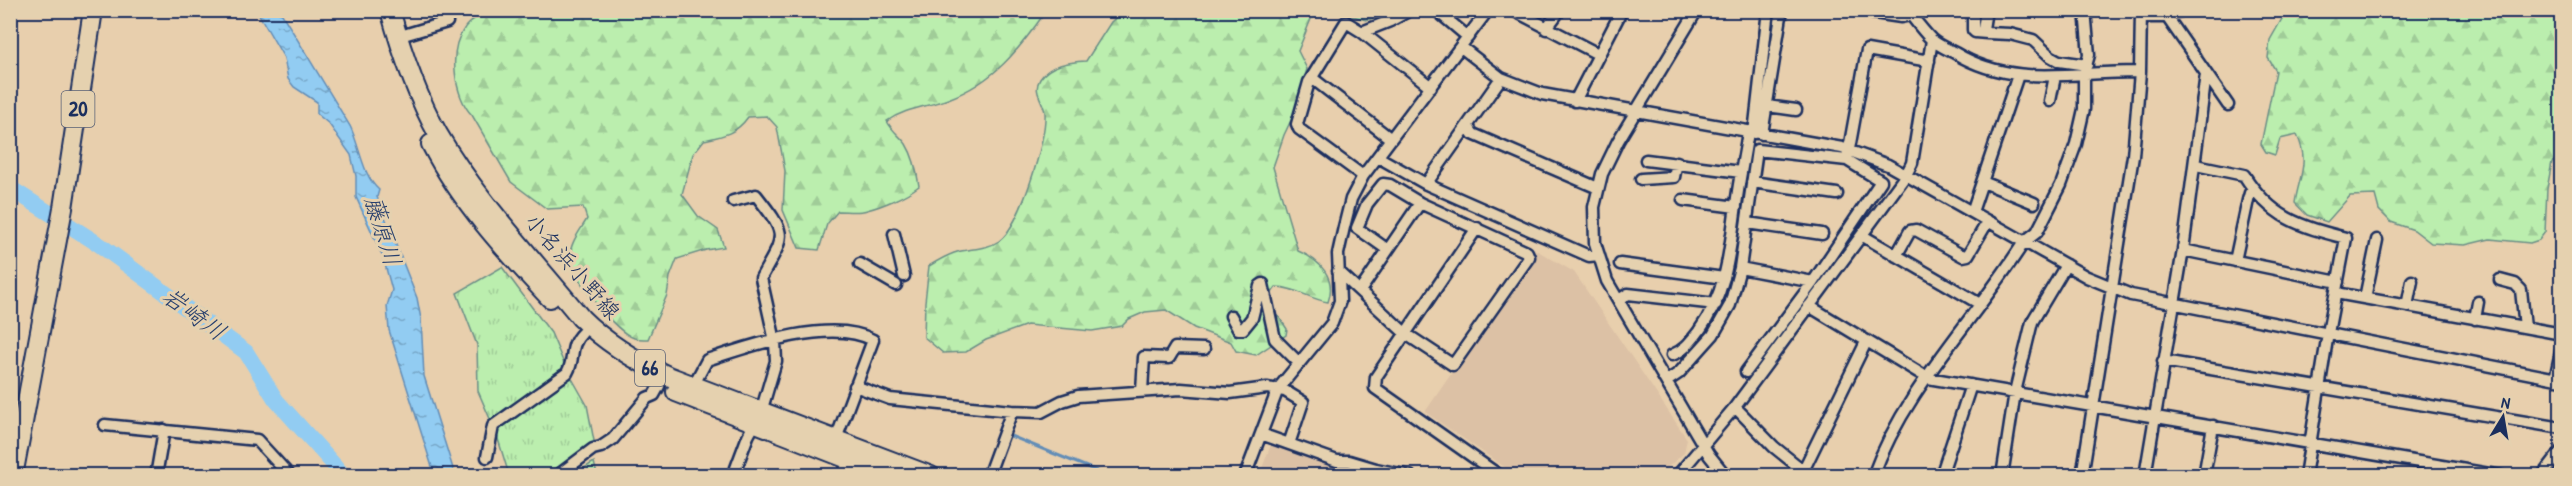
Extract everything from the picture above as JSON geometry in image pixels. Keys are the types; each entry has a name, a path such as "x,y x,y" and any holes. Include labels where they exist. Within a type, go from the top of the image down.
{"main road":[{"name":"20","path":"13,476 58,237 93,10"},
{"name":"小名浜小野線","path":"378,10 407,99 438,158 484,223 582,333 603,351 659,386 758,418 836,439 929,475"},
{"name":"小名浜小野線","path":"390,10 420,100 447,149 473,186 581,318 596,333 639,362 758,418 846,467 892,476"}],"street":[{"path":"1362,32 1410,10"},
{"path":"1436,10 1468,37"},
{"path":"1245,476 1278,389 1332,322 1340,301 1338,254 1351,199 1364,176 1488,10"},
{"path":"1513,10 1598,54"},
{"path":"1546,29 1560,10"},
{"path":"1575,101 1622,10"},
{"path":"1697,10 1602,174 1594,207 1595,243 1607,281 1703,444 1726,476"},
{"path":"1755,133 1768,10"},
{"path":"1672,355 1680,353 1692,340 1716,304 1724,278 1741,172 1767,106 1782,10"},
{"path":"1854,10 1901,17 1909,13 1932,40 1969,62 1991,70 2018,75 2055,76 2085,69"},
{"path":"1973,10 1973,30 2010,34 2033,40 2050,56 2085,69 2140,72"},
{"path":"1986,10 1983,28 1987,33"},
{"path":"1873,476 1882,452 1909,404 2024,242 2037,232 2061,185 2084,109 2085,69 2089,56 2085,10"},
{"path":"2186,10 2165,14 2228,105"},
{"path":"2082,476 2133,156 2140,72 2141,14 2167,17"},
{"path":"398,37 447,22"},
{"path":"1364,176 1299,129 1297,124 1312,78 1346,22 1431,87"},
{"path":"1677,476 1735,407 1863,237 1906,175 1912,163 1932,40"},
{"path":"1461,47 1501,78 1542,94 1755,133 1888,165 2066,265 2111,288 2131,295 2558,380 2562,347"},
{"path":"1848,155 1867,50 1929,61"},
{"path":"2145,476 2196,165 2206,74"},
{"path":"1972,212 2018,75"},
{"path":"2050,101 2055,76"},
{"path":"1312,78 1391,139"},
{"path":"1426,184 1501,78"},
{"path":"1767,106 1796,110"},
{"path":"1468,127 1473,134 1598,188"},
{"path":"1667,381 1679,373 1713,335 1730,305 1740,268 1757,150 1848,155 1881,181 1813,282 1746,372"},
{"path":"1378,157 1426,184 1589,256 1599,255"},
{"path":"1646,159 1741,172"},
{"path":"1641,179 1674,177 1677,162"},
{"path":"2196,165 2244,175 2253,190 2282,217 2312,229 2346,238 2305,476"},
{"path":"1752,182 1837,194"},
{"path":"1983,182 2034,203"},
{"path":"1338,271 1406,334 1453,365 1529,258 1527,252 1420,203 1390,185 1383,184 1367,204 1357,228 1388,250"},
{"path":"2235,261 2248,200 2253,190"},
{"path":"733,201 756,195 779,224 781,242 761,278 775,341 776,362 758,418 733,476"},
{"path":"1683,200 1736,207"},
{"path":"1360,291 1420,203"},
{"path":"1896,256 1910,231 1916,230 1963,256 1968,255 1988,221"},
{"path":"1747,223 1822,234"},
{"path":"1477,228 1376,377 1375,388 1500,476"},
{"path":"894,234 904,276"},
{"path":"1863,237 1980,304"},
{"path":"2365,298 2377,240"},
{"path":"2183,250 2337,287 2365,298 2562,334"},
{"path":"860,264 896,285"},
{"path":"1620,264 1724,278"},
{"path":"2002,476 2015,392 2032,322 2066,265"},
{"path":"1740,268 1813,282"},
{"path":"2500,280 2515,284 2521,290 2525,327"},
{"path":"2407,306 2412,281"},
{"path":"1231,316 1238,329 1243,329 1250,323 1260,286 1263,284 1275,339 1298,362"},
{"path":"1619,300 1628,294 1716,304"},
{"path":"2475,319 2478,302"},
{"path":"1809,306 1928,378 2501,476"},
{"path":"693,386 707,360 775,341 830,332 849,331 867,337 873,340 836,439"},
{"path":"487,457 493,426 567,373 574,344 582,333"},
{"path":"1735,407 1774,447 1807,473 1866,342"},
{"path":"1142,391 1144,357 1169,358 1175,348 1204,349"},
{"path":"2163,361 2562,428"},
{"path":"1941,476 1971,385"},
{"path":"557,476 594,449 613,439 647,398 654,395 659,386"},
{"path":"855,386 890,399 1041,412 1077,396 1181,389 1217,394 1250,389 1278,389 1304,403 1289,444"},
{"path":"988,476 1012,411"},
{"path":"105,425 257,440 290,476"},
{"path":"2204,476 2213,426"},
{"path":"156,476 164,430"},
{"path":"1261,434 1337,461 1349,461 1376,470 1410,476"},
{"path":"2542,476 2562,450"}],"shaded area":[{"path":"1536,250 1574,272 1687,439 1684,453 1659,475 1516,475 1425,412"},
{"path":"1272,442 1353,475 1259,476"}],"green space":[{"path":"479,10 1046,11 1015,52 979,84 948,99 909,110 887,121 909,149 919,186 901,197 873,208 860,211 838,211 827,224 819,250 799,248 783,210 785,171 777,127 767,116 748,117 734,131 704,140 693,154 682,194 698,216 718,230 724,247 677,259 670,277 667,295 648,339 634,338 616,326 578,278 570,253 587,219 583,207 547,209 511,182 466,107 457,85 456,49 465,27 479,16"},
{"path":"2287,10 2561,11 2561,158 2552,162 2547,189 2545,232 2539,240 2530,243 2490,239 2465,245 2431,243 2414,230 2391,222 2379,210 2375,195 2350,196 2327,222 2307,215 2295,203 2303,162 2297,135 2280,139 2275,155 2266,152 2261,144 2276,71 2268,58 2270,40"},
{"path":"1123,11 1321,11 1311,19 1298,51 1307,69 1294,114 1273,167 1298,251 1320,265 1328,278 1330,293 1328,302 1276,287 1269,297 1269,311 1279,317 1287,329 1286,335 1256,355 1236,351 1231,342 1194,328 1166,310 1145,312 1129,319 1122,326 1092,331 1027,325 986,340 966,352 943,353 924,337 929,266 954,253 994,244 1007,233 1031,182 1042,142 1045,113 1037,88 1040,79 1055,67 1086,61 1111,22"},
{"path":"1336,11 1399,11 1366,20"},
{"path":"502,267 551,333 565,366 491,421 478,391 477,345 457,293"},
{"path":"570,375 587,405 595,446 554,475 509,475 495,429"},
{"path":"594,462 597,475 573,475"}],"water":[{"name":"藤原川","path":"257,11 275,11 282,14 350,126 365,168 373,184 379,190 377,197 417,298 421,319 424,376 455,475 435,475 432,467 389,330 387,306 392,290 383,257 356,197 356,176 351,155 329,124 317,114 317,102 294,87 288,79 284,58"}],"waterway":[{"name":"岩崎川","path":"10,188 100,245 246,352 276,400 344,476"},
{"path":"1007,438 1008,435 1109,476"}]}
